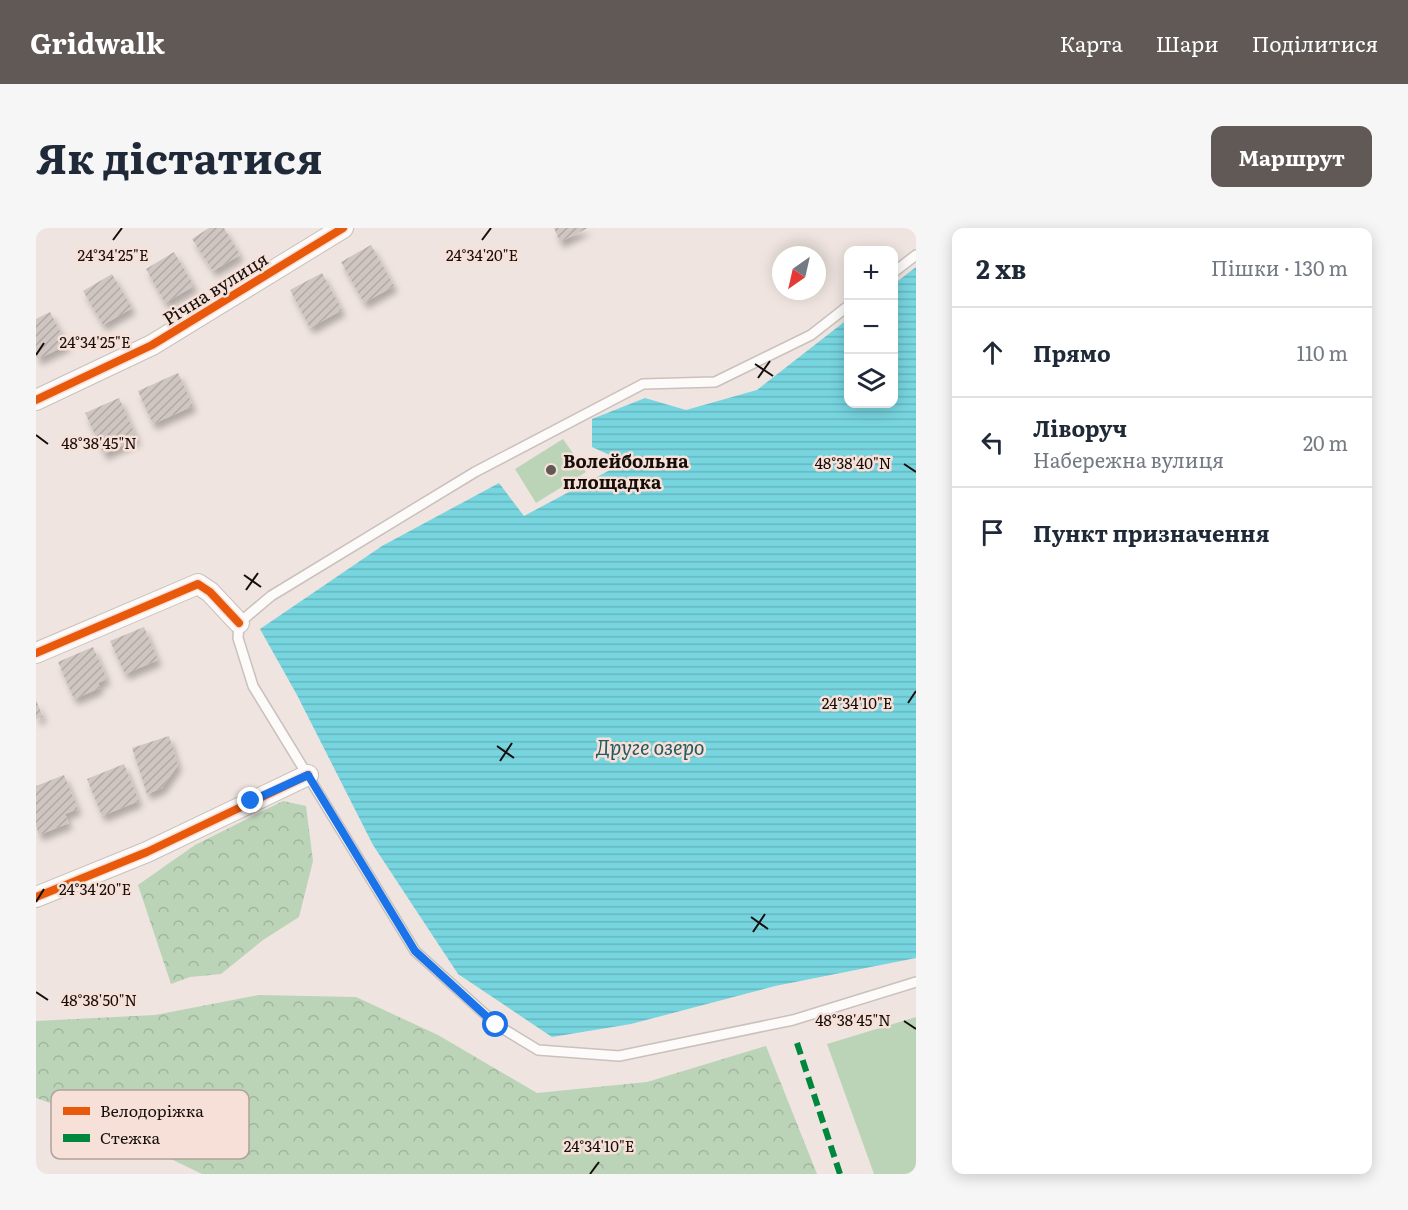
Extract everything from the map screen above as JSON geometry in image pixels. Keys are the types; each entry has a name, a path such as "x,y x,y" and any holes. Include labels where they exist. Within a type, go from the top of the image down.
{"street":[{"name":"Річна вулиця","path":"36,400 152,345 343,228"},
{"path":"36,653 198,584 210,592 239,623"},
{"path":"36,897 147,852 308,775"}],"lane":[{"path":"898,269 916,255"},
{"path":"844,310 811,334 715,382 643,384 475,472 271,596 239,623 238,638 253,686 415,951 496,1025 538,1050 619,1056 793,1020 916,982"}],"green space":[{"name":"Волейбольна площадка","path":"563,439 586,472 536,503 515,469"},
{"path":"283,801 306,806 313,861 299,917 263,940 221,974 190,977 171,984 138,885 195,845"},
{"path":"259,995 356,997 438,1035 537,1093 647,1082 766,1046 817,1174 202,1174 171,1159 249,1159 249,1090 51,1090 51,1103 36,1098 36,1021 155,1015"},
{"path":"916,1017 916,1174 874,1174 827,1044"}],"water":[{"name":"Друге озеро","path":"916,267 916,958 775,986 631,1024 552,1037 458,974 373,845 297,695 260,629 382,546 499,483 524,516 625,462 592,447 592,419 645,398 686,410 757,390 844,322 844,408 898,408 898,281"}],"building":[{"path":"209,228 224,228 240,255 213,271 192,239"},
{"path":"554,228 588,228 560,242"},
{"path":"371,245 394,286 364,303 341,262"},
{"path":"174,252 194,286 165,303 146,269"},
{"path":"322,273 342,310 310,328 290,290"},
{"path":"112,274 132,308 103,325 83,291"},
{"path":"50,312 67,345 38,359 36,356 36,319"},
{"path":"178,373 193,406 153,424 138,391"},
{"path":"119,398 137,439 104,454 85,413"},
{"path":"144,627 158,660 125,674 110,641"},
{"path":"93,647 107,679 98,683 100,688 74,699 58,662"},
{"path":"36,700 43,717 36,719"},
{"path":"169,736 178,765 162,788 147,794 132,748"},
{"path":"124,764 139,801 102,816 87,779"},
{"path":"64,775 78,809 65,814 69,823 39,835 36,826 36,786"}],"marked path":[{"path":"797,1043 840,1174"}],"cycle path":[{"path":"36,400 152,345 343,228"},
{"path":"36,653 198,584 210,592 239,623"},
{"path":"36,897 147,852 308,775"}],"place":[{"name":"Волейбольна площадка","path":"551,470"}],"route":[{"path":"251,801 308,775 415,951 496,1025"}]}
